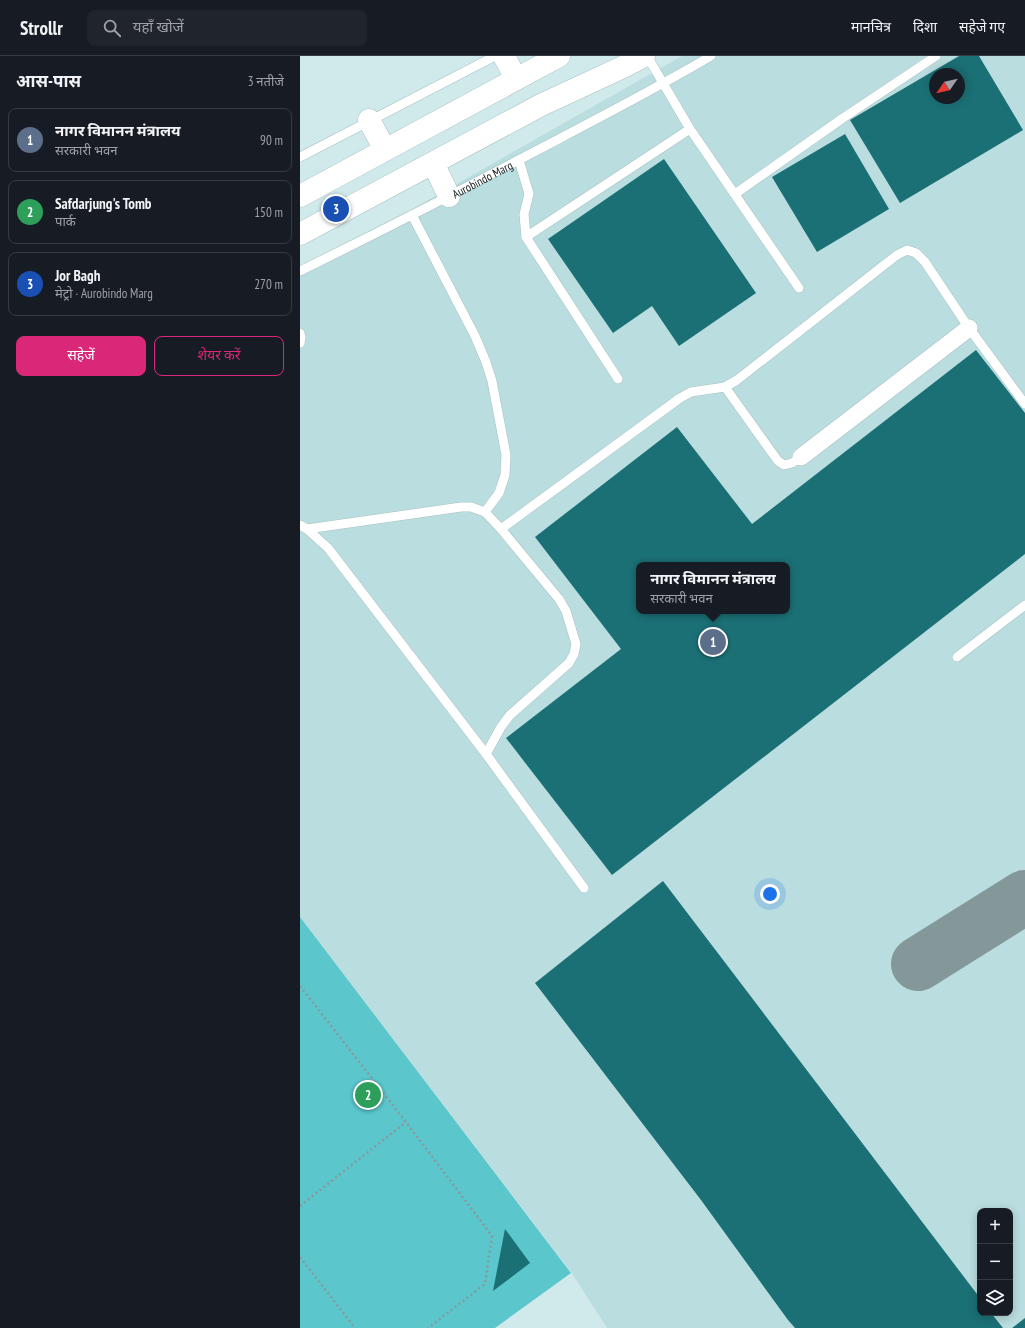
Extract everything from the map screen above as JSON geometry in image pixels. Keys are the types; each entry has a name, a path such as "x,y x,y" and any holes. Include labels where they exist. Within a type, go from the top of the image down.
{"main road":[{"path":"504,56 516,79"},
{"path":"300,196 560,56"},
{"path":"300,234 541,105 644,56"},
{"path":"369,120 385,150"},
{"path":"433,163 449,196"}],"street":[{"path":"801,457 969,328"}],"lane":[{"path":"300,157 495,56"},
{"path":"647,56 690,129 799,288"},
{"name":"Aurobindo Marg","path":"300,271 519,160 664,84 711,56"},
{"path":"735,194 843,118 936,56"},
{"path":"526,237 690,129"},
{"path":"519,160 529,194 524,214 526,237 618,379"},
{"path":"412,215 475,336 492,381 506,455 505,474 498,493 485,512"},
{"path":"501,529 680,398 691,392 725,387 737,380 896,255 907,250 916,253 925,262 969,328 1025,404"},
{"path":"300,333 300,343"},
{"path":"725,387 778,461 784,465 792,463 801,457"},
{"path":"304,527 471,507 485,512 559,599 566,611 576,644 570,663 510,715 501,727 486,754"},
{"path":"304,527 328,548 486,754 584,888"},
{"path":"957,657 1025,605"}],"path":[{"path":"300,986 406,1122 492,1236 485,1284 428,1328"},
{"path":"300,1206 406,1122"},
{"path":"300,1257 355,1328"}],"shaded area":[{"path":"682,56 1025,56 1025,1328 607,1328 571,1272 300,917 300,273"},
{"path":"300,917 571,1273 495,1328 300,1328"}],"building":[{"path":"959,56 979,56 1023,130 900,203 850,120 929,74 929,104 965,104 965,68 939,68"},
{"path":"845,134 889,209 817,252 772,177"},
{"path":"664,159 756,293 679,346 652,306 613,333 548,239"},
{"path":"976,350 1025,413 1025,554 612,875 506,738 621,649 535,537 677,427 752,524"},
{"path":"663,881 977,1294 977,1316 993,1316 1003,1328 795,1328 701,1200 535,983"},
{"path":"505,1229 530,1263 493,1291"},
{"path":"1025,1318 1025,1328 1012,1328"}],"taxiway":[{"path":"918,964 1025,897"}],"place":[{"name":"Jor Bagh","path":"336,209"},
{"name":"नागर विमानन मंत्रालय","path":"713,642"},
{"name":"Safdarjung's Tomb","path":"368,1095"}]}
